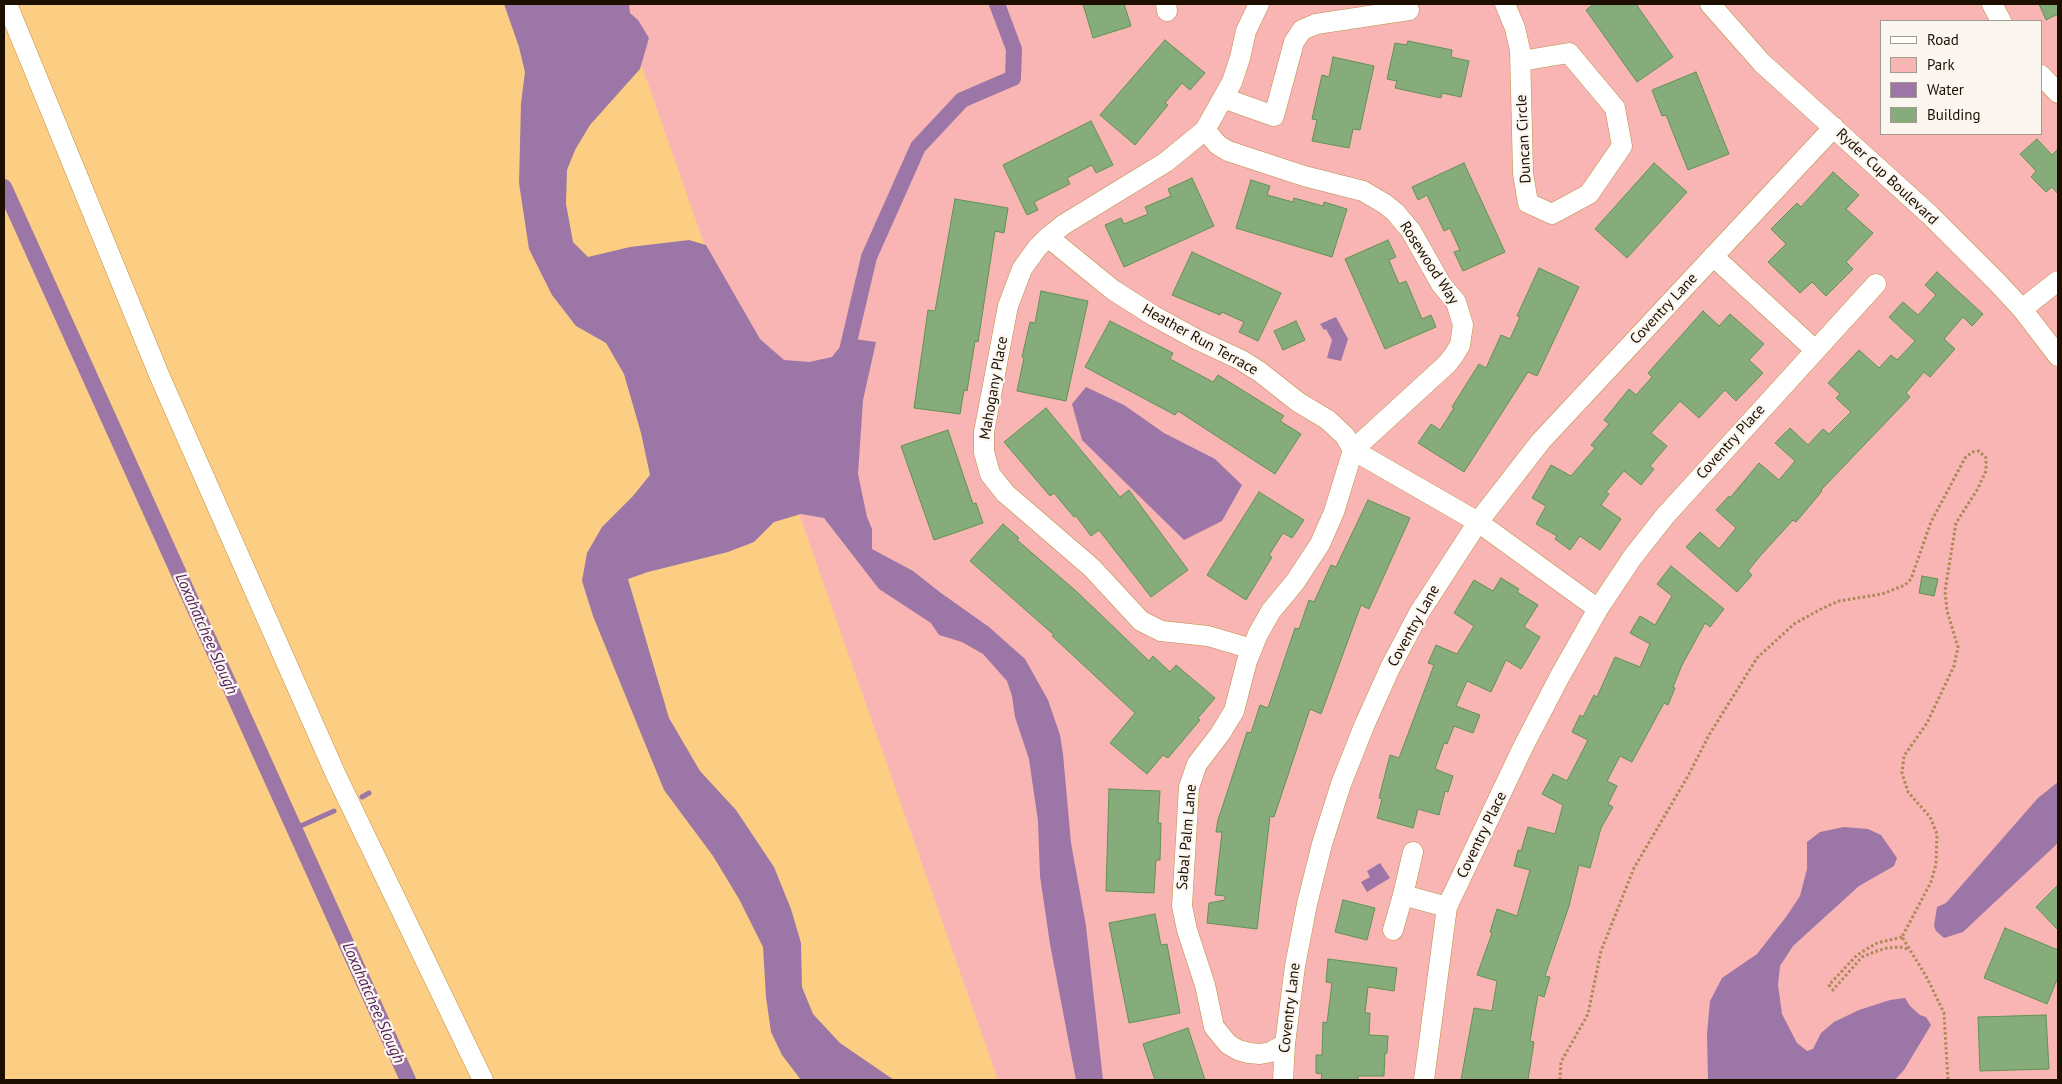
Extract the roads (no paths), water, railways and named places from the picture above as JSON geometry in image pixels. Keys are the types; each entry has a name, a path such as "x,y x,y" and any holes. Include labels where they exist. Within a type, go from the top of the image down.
{"street":[{"path":"8,4 164,386 336,775 483,1080"},
{"path":"1205,130 1223,98 1240,58 1246,32 1259,4"},
{"name":"Duncan Circle","path":"1505,4 1515,28 1521,61 1522,173 1528,203 1552,214 1589,194 1622,146 1615,108 1569,53 1521,61"},
{"name":"Ryder Cup Boulevard","path":"1710,4 1762,63 1930,215 2022,309 2058,356"},
{"path":"1992,4 2000,20"},
{"path":"1223,98 1274,116 1294,42 1302,30 1316,24 1385,9 1409,10"},
{"path":"2042,76 2058,93"},
{"name":"Coventry Lane","path":"1283,1080 1285,1044 1295,966 1307,904 1322,844 1341,784 1364,726 1390,668 1419,613 1478,522 1542,441 1834,127"},
{"name":"Mahogany Place","path":"1205,130 1166,162 1063,225 1037,248 1022,269 1008,306 984,432 984,452 990,474 1004,492 1092,568 1141,621 1161,631 1208,636 1252,649"},
{"name":"Rosewood Way","path":"1205,130 1218,145 1228,151 1287,171 1363,191 1385,204 1395,212 1411,231 1441,284 1456,302 1462,325 1460,344 1454,355 1354,450"},
{"name":"Heather Run Terrace","path":"1048,237 1113,290 1154,316 1196,339 1241,360 1260,372 1298,402 1328,420 1345,436 1354,450 1478,522"},
{"path":"1713,256 1814,349"},
{"path":"2022,309 2058,281"},
{"name":"Coventry Place","path":"1424,1080 1442,959 1447,907 1523,747 1598,609 1632,558 1665,516 1814,349 1876,284"},
{"name":"Sabal Palm Lane","path":"1285,1044 1272,1052 1249,1054 1228,1044 1220,1036 1212,1021 1205,985 1187,930 1182,906 1189,787 1197,764 1220,734 1234,710 1252,649 1271,611 1295,582 1320,544 1334,512 1354,450"},
{"path":"1478,522 1598,609"},
{"path":"1393,930 1413,852"},
{"path":"1403,895 1447,907"}],"water":[{"path":"504,4 629,4 630,13 638,20 649,38 640,69 590,125 575,150 567,170 566,204 573,242 588,257 630,247 689,240 706,245 760,339 784,360 809,362 832,357 847,338 876,342 863,400 858,474 867,517 872,529 872,549 913,571 989,627 1025,659 1048,700 1060,735 1063,754 1071,843 1086,926 1103,1080 1076,1080 1050,944 1040,876 1038,821 1029,759 1015,717 1012,696 1007,681 983,654 962,642 939,635 931,623 879,589 824,518 801,514 774,522 754,542 728,552 648,572 628,579 669,718 700,771 736,810 774,867 791,909 801,943 802,987 813,1014 840,1043 894,1080 801,1080 782,1055 771,1032 766,997 763,947 739,899 713,856 664,790 593,616 582,581 587,553 602,527 633,496 650,475 641,433 624,374 606,343 576,326 552,295 529,249 519,183 521,103 525,72 519,47"},
{"path":"1336,317 1348,339 1341,361 1327,358 1332,340 1326,329 1324,330 1320,324"},
{"path":"1086,387 1124,405 1164,433 1215,459 1242,485 1222,521 1184,540 1082,440 1072,404"},
{"path":"2058,782 2058,843 1963,932 1944,938 1936,931 1934,926 1937,907 1946,903 2038,798"},
{"path":"1844,827 1868,829 1881,835 1897,858 1894,866 1859,886 1793,946 1780,966 1778,985 1782,1014 1797,1043 1807,1051 1813,1049 1821,1033 1834,1022 1859,1010 1890,1000 1905,998 1910,1006 1920,1015 1926,1017 1931,1025 1904,1070 1895,1080 1708,1080 1707,1034 1710,1001 1722,978 1757,954 1800,896 1807,869 1807,842 1820,832"},
{"path":"1380,863 1390,878 1367,892 1361,882 1370,877 1367,871"}],"waterway":[{"path":"845,359 869,257 918,147 962,100 1013,78 1014,49 997,4"},
{"name":"Loxahatchee Slough","path":"4,187 408,1080"},
{"path":"362,797 369,793"},
{"path":"294,829 334,811"}]}
